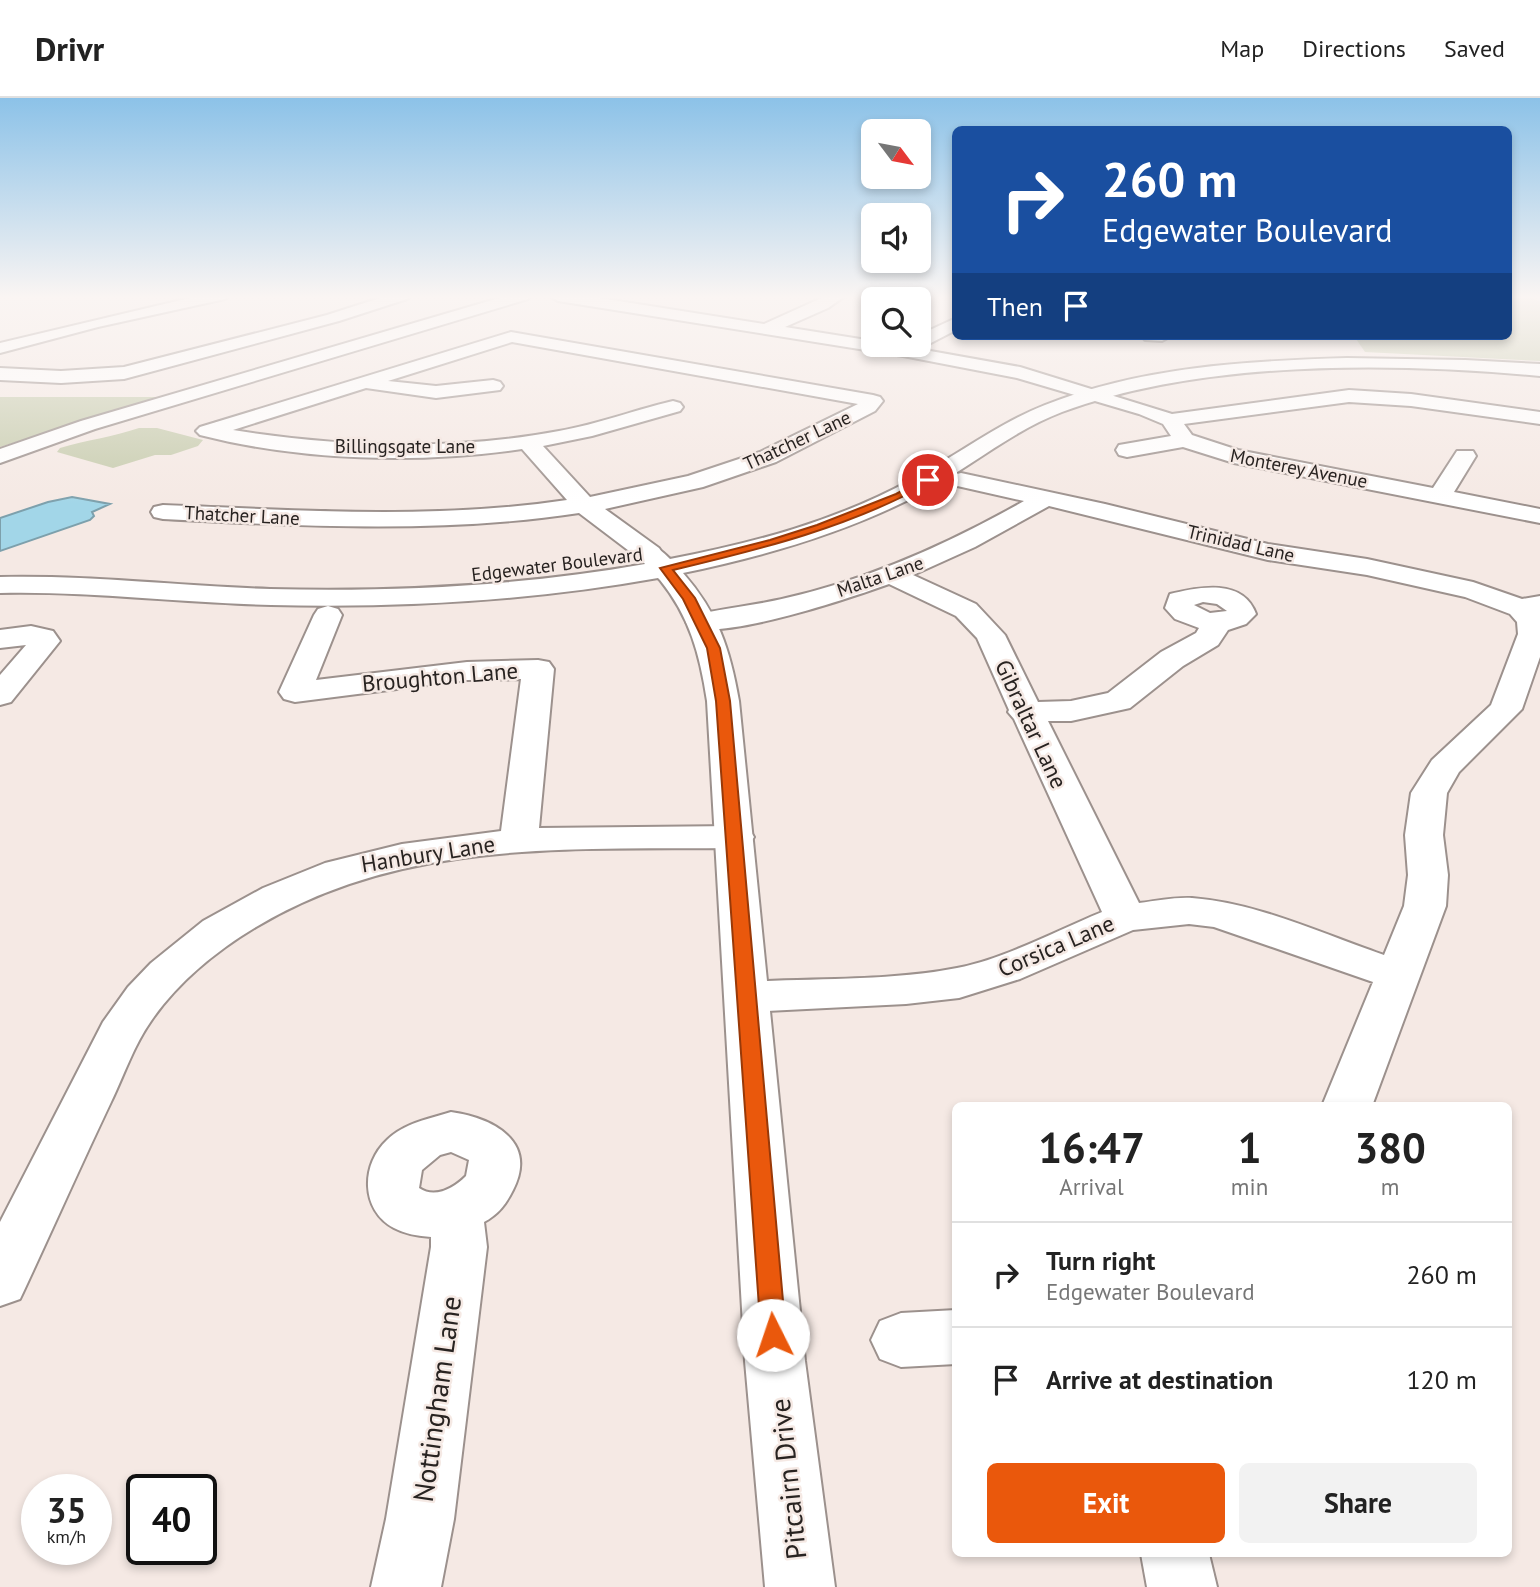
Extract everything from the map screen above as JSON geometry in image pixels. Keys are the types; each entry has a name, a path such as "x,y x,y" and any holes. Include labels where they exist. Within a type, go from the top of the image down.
{"street":[{"path":"0,374 61,377 124,373 149,365"},
{"path":"0,456 51,437 294,365"},
{"name":"Thatcher Lane","path":"200,429 419,365"},
{"name":"Thatcher Lane","path":"163,512 336,520 406,520 500,515 584,505 675,487 769,457 868,407 873,401 672,365"},
{"path":"990,365 1084,391 1170,420 1349,396 1387,398 1476,393 1540,418"},
{"name":"Edgewater Boulevard","path":"0,585 268,597 408,597 520,590 658,561 752,530 860,494 1000,415 1084,391 1198,365"},
{"name":"Edgewater Boulevard","path":"1084,391 1225,370 1294,365"},
{"name":"Edgewater Boulevard","path":"1467,365 1540,367"},
{"name":"Edgewater Boulevard","path":"1521,365 1540,367"},
{"path":"363,383 415,391 460,391 493,386"},
{"name":"Billingsgate Lane","path":"200,429 283,443 408,449 527,442 586,432 673,407"},
{"path":"136,412 167,420"},
{"path":"1127,450 1184,440 1170,420"},
{"name":"Monterey Avenue","path":"1184,440 1234,456 1540,516"},
{"name":"Pitcairn Drive","path":"527,442 584,505 658,561 689,598 713,648 723,701 775,1361 800,1587"},
{"path":"1439,495 1465,456"},
{"name":"Trinidad Lane","path":"961,480 1256,549 1367,567 1473,590 1530,606 1534,634 1506,709 1444,767 1429,793 1424,835 1428,875 1425,906 1349,1102"},
{"name":"Malta Lane","path":"701,622 769,610 891,575 963,545 1046,498"},
{"name":"Edgewater Boulevard","path":"0,569 33,567 284,580 413,580 658,561"},
{"name":"Gibraltar Lane","path":"891,575 966,610 990,635 1024,712 1125,918"},
{"name":"Broughton Lane","path":"328,615 295,692 467,671 538,669 519,841"},
{"path":"1024,712 1083,709 1118,701 1172,659 1207,639 1213,631 1214,621"},
{"path":"0,639 31,635 43,637 45,640 0,695"},
{"name":"Hanbury Lane","path":"0,1281 41,1191 126,1022 195,947 246,912 294,886 402,853 519,841 735,837"},
{"name":"Corsica Lane","path":"748,997 906,989 959,982 1004,969 1125,918 1189,911 1215,914 1252,924 1398,975"},
{"name":"Nottingham Lane","path":"406,1587 420,1519 459,1247 456,1210"},
{"path":"1176,1557 1182,1586"}],"green space":[{"path":"0,397 159,397 0,447"},
{"path":"139,428 157,428 203,440 198,446 171,455 155,455 113,468 57,452 60,448"}],"water":[{"path":"72,497 110,504 92,512 94,516 90,520 0,551 0,518"}],"route":[{"path":"773,1335 723,701 713,648 689,598 666,568 773,543 820,528 861,513 928,480"}]}
